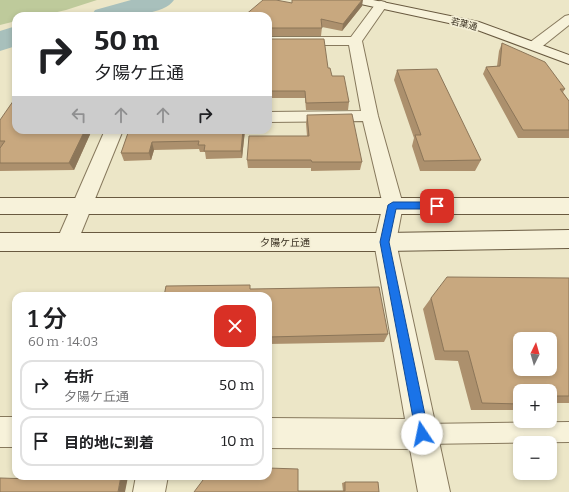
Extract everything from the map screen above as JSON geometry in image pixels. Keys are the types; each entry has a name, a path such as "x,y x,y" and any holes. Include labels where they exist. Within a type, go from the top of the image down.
{"street":[{"name":"若葉通","path":"356,0 475,26 534,46 569,60"},
{"path":"381,5 355,41 370,116 393,205 384,242 434,492"},
{"path":"534,46 569,19"},
{"path":"272,41 355,41"},
{"path":"272,117 370,116"},
{"path":"67,242 81,205 112,134"},
{"path":"0,206 569,206"},
{"name":"夕陽ケ丘通","path":"0,242 384,242 569,239"},
{"path":"0,432 12,432"},
{"path":"272,433 422,434"},
{"path":"149,492 151,480"}],"lane":[{"path":"422,434 569,432"}],"green space":[{"path":"0,0 97,0 57,12 12,12 12,22 0,25"}],"building":[{"path":"263,0 276,0 292,3 292,0 362,0 343,24 321,19 322,28 272,28 272,12 249,12"},
{"path":"272,39 324,39 328,68 330,68 332,76 344,76 349,102 306,103 305,91 272,91"},
{"path":"502,43 545,62 565,89 560,89 569,101 569,130 523,130 486,67 500,66"},
{"path":"437,69 481,160 424,161 415,135 421,135 397,70"},
{"path":"12,103 12,134 83,134 69,163 0,163 0,148 5,141 0,141 0,120"},
{"path":"352,114 362,162 247,160 249,136 309,136 307,115"},
{"path":"128,134 243,134 241,151 204,151 205,145 198,145 199,141 152,142 149,153 121,153"},
{"path":"447,277 569,278 569,396 557,396 557,384 513,384 513,404 482,403 468,351 444,351 431,298"},
{"path":"250,285 250,289 379,287 388,334 272,337 272,292 165,292 166,286"},
{"path":"272,468 298,469 298,491 345,491 345,482 378,482 379,492 194,492 203,480 272,480"},
{"path":"0,478 12,478 12,480 120,480 118,492 0,492"}],"waterway":[{"path":"119,12 161,0"},
{"path":"0,42 12,37"}],"route":[{"path":"422,434 384,242 393,205 437,206"}]}
